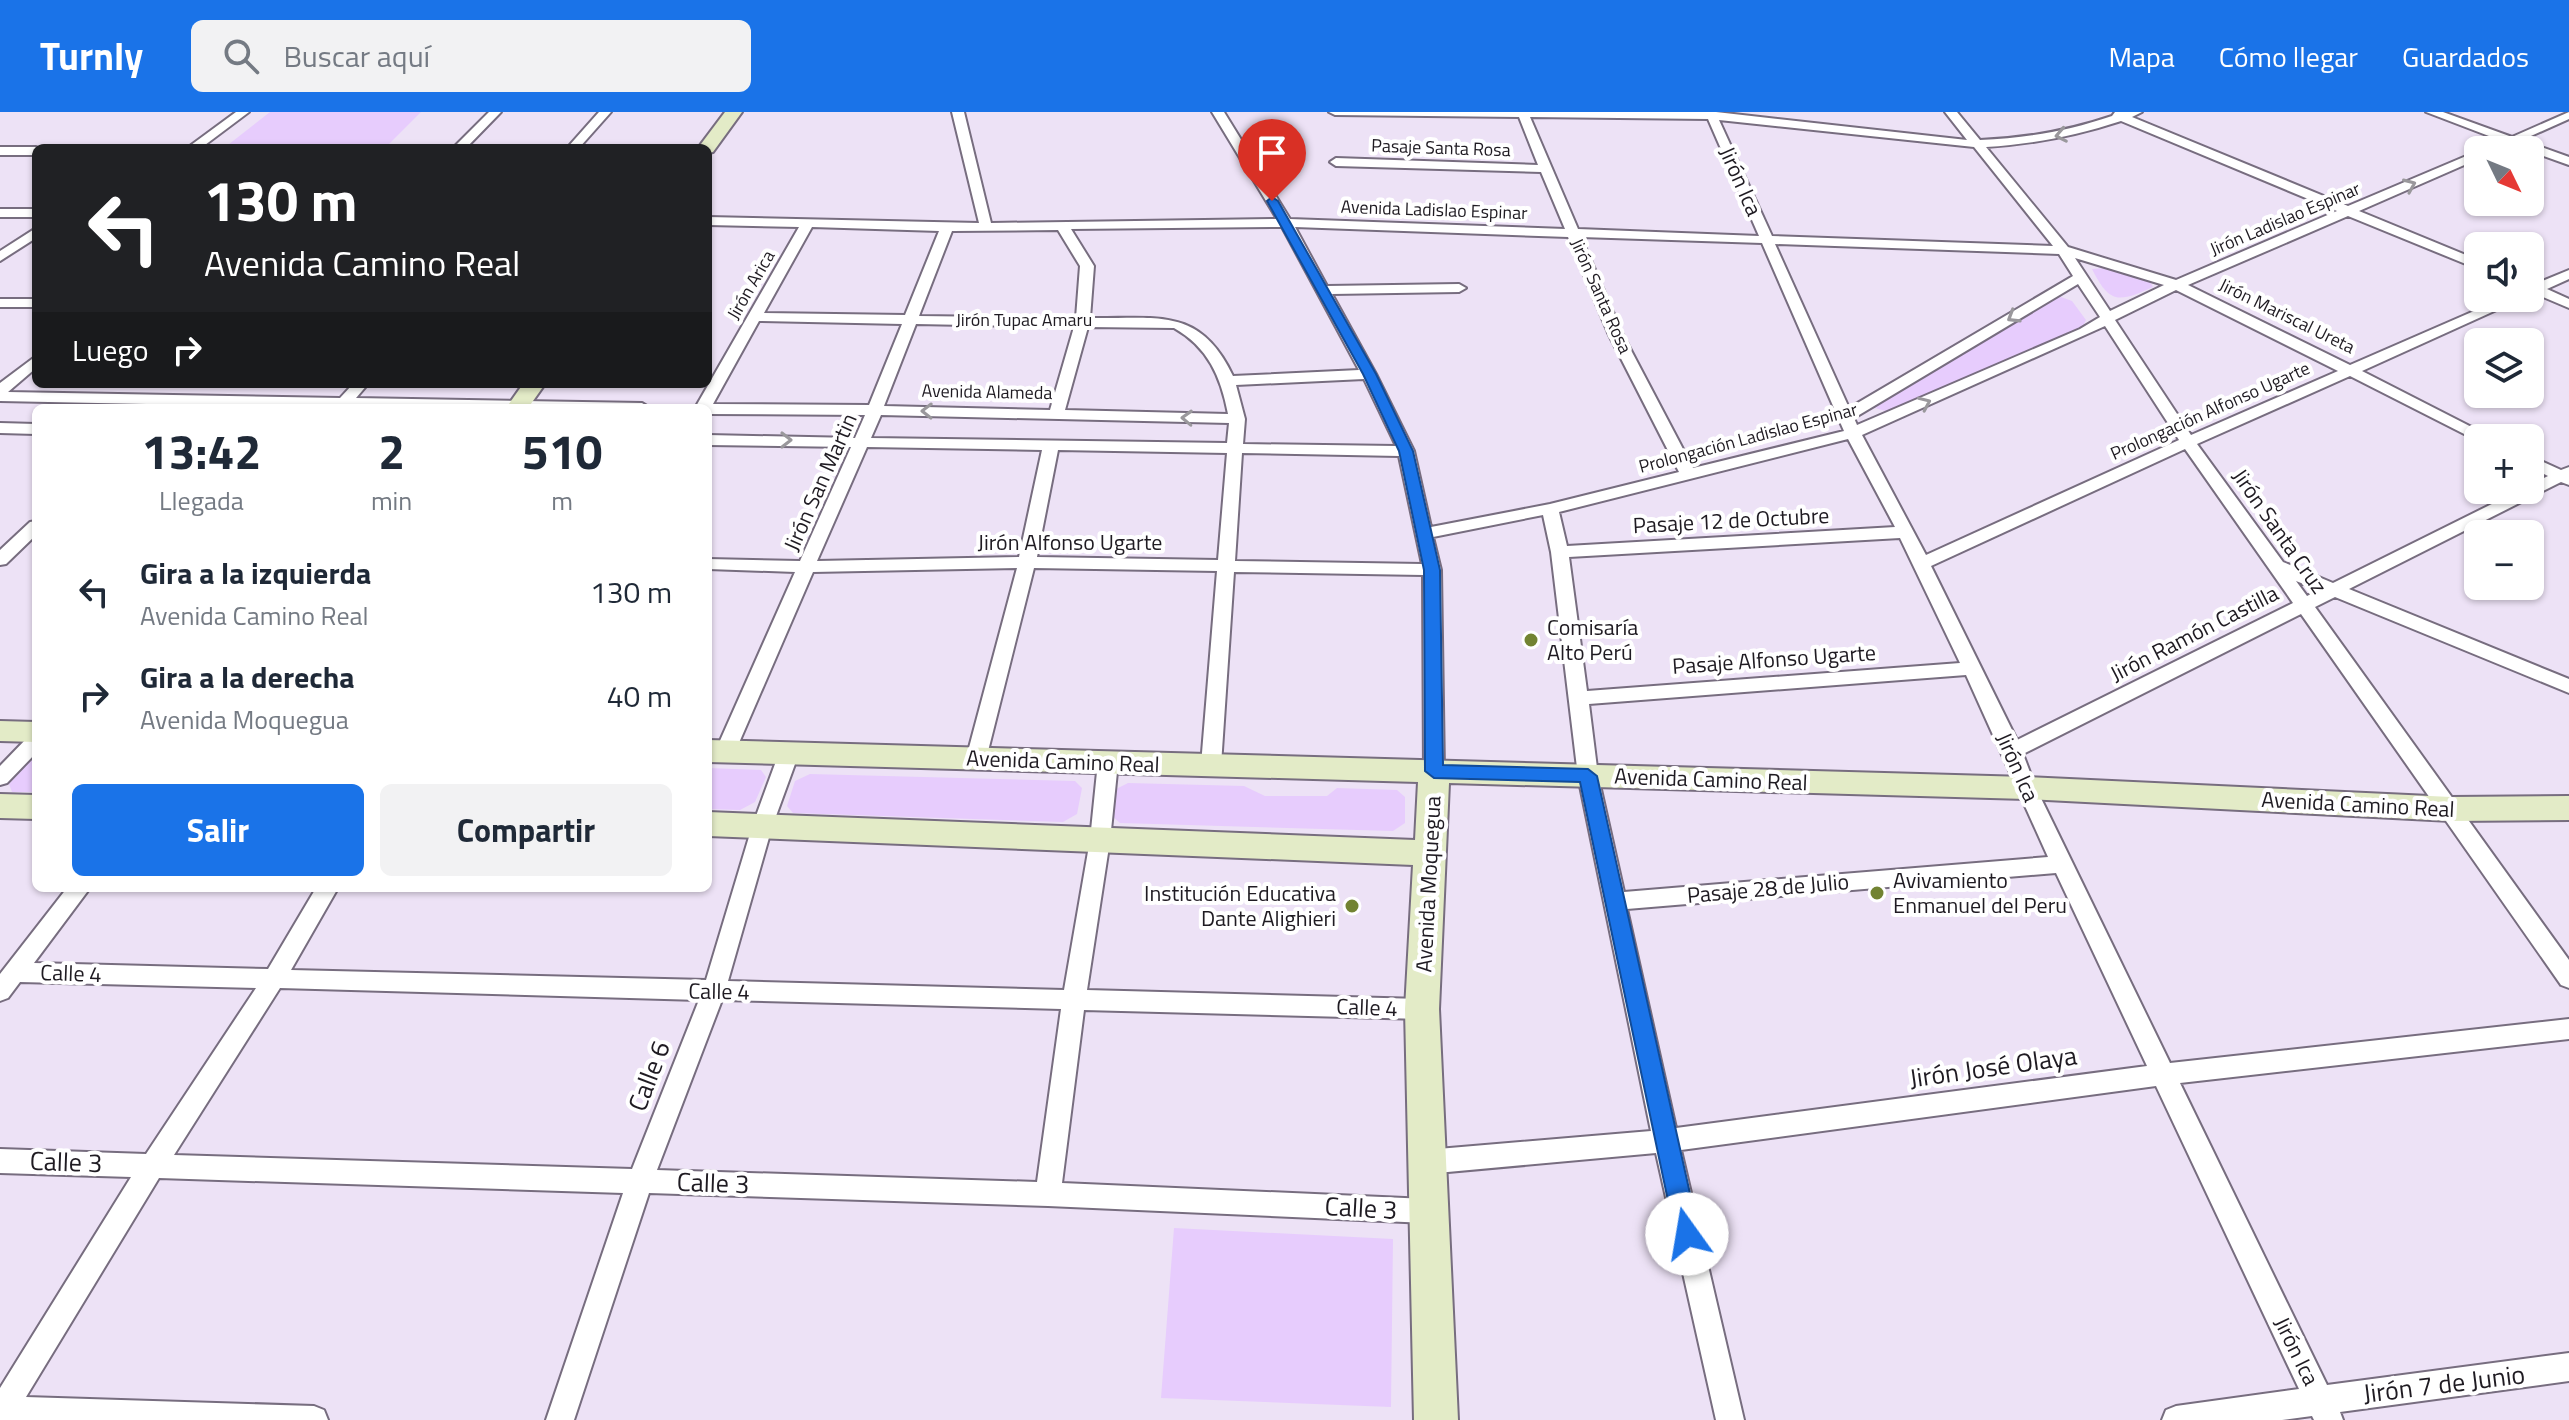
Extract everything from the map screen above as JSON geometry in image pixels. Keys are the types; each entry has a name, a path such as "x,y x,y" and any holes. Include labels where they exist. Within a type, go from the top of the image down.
{"main road":[{"path":"710,144 734,112"},
{"path":"0,731 32,732"},
{"name":"Avenida Camino Real","path":"716,751 2026,788 2451,809 2569,808"},
{"name":"Avenida Moquegua","path":"1434,771 1422,1009 1436,1420"},
{"path":"0,806 32,807"},
{"path":"712,824 1429,853"}],"street":[{"path":"199,144 243,112"},
{"path":"463,144 495,112"},
{"path":"577,144 605,112"},
{"path":"958,112 986,227"},
{"name":"Avenida Moquegua","path":"1218,112 1286,223 1369,374 1406,451 1432,570 1434,771"},
{"path":"1335,112 1711,114 1975,144 2031,141 2070,134 2116,115 2136,112"},
{"name":"Jirón Santa Cruz","path":"1951,112 2063,250 2188,442 2569,978"},
{"path":"2432,112 2498,136"},
{"name":"Jirón Santa Rosa","path":"1522,113 1616,335 1689,475"},
{"name":"Jirón Ica","path":"1711,114 1850,424 1922,563 2012,751 2026,788 2325,1410"},
{"path":"2116,115 2464,259"},
{"path":"2523,136 2569,115"},
{"path":"0,151 32,151"},
{"path":"2544,152 2569,161"},
{"name":"Jirón Ladislao Espinar","path":"2108,318 2130,305 2464,161"},
{"name":"Pasaje Santa Rosa","path":"1336,162 1545,169"},
{"path":"0,213 32,213"},
{"name":"Avenida Ladislao Espinar","path":"712,221 947,227 1286,223 2063,250"},
{"name":"Jirón Arica","path":"707,404 752,317 808,223"},
{"path":"1056,414 1083,320 1087,266 1062,226"},
{"name":"Jirón San Martin","path":"716,751 806,567 875,410 947,227"},
{"path":"0,257 32,235"},
{"name":"Jirón Mariscal Ureta","path":"2063,250 2177,285 2464,427"},
{"path":"2544,284 2569,274"},
{"name":"Prolongación Ladislao Espinar","path":"1850,424 2080,277"},
{"path":"1323,290 1459,288"},
{"path":"2544,294 2569,304"},
{"path":"0,303 32,303"},
{"name":"Prolongación Alfonso Ugarte","path":"1922,563 2484,312"},
{"name":"Jirón Tupac Amaru","path":"752,317 1083,320 1177,324 1197,333 1212,349 1231,381 1237,419"},
{"name":"Prolongación Ladislao Espinar","path":"1426,533 1550,509 1689,475 1850,424 2085,332 2108,318"},
{"path":"0,394 32,364"},
{"path":"1231,381 1369,374"},
{"path":"161,404 178,388"},
{"path":"343,403 357,388"},
{"path":"0,394 161,404 387,404"},
{"name":"Avenida Alameda","path":"712,408 1237,419"},
{"path":"1211,765 1237,419"},
{"path":"0,428 32,429"},
{"path":"712,440 1406,451"},
{"path":"976,759 1027,562 1051,444"},
{"path":"2544,467 2566,476"},
{"name":"Jirón Ramón Castilla","path":"2012,751 2566,476"},
{"path":"1550,509 1560,552 1588,776 1666,1141 1730,1420"},
{"path":"4,552 32,529"},
{"name":"Pasaje 12 de Octubre","path":"1560,552 1906,532"},
{"path":"4,552 32,549"},
{"name":"Jirón Alfonso Ugarte","path":"712,564 806,567 1027,562 1432,570"},
{"path":"2276,566 2569,686"},
{"name":"Pasaje Alfonso Ugarte","path":"1580,698 1972,668"},
{"path":"0,778 32,745"},
{"name":"Calle 6","path":"560,1420 640,1181 714,991 762,827 789,753"},
{"path":"1048,1194 1074,1000 1100,840 1108,762"},
{"name":"Pasaje 28 de Julio","path":"1617,901 2064,864"},
{"path":"0,991 76,892"},
{"path":"314,1420 44,1417 1,1411 153,1165 274,979 325,892"},
{"name":"Calle 4","path":"16,972 1422,1009"},
{"name":"Jirón José Olaya","path":"1426,1162 1666,1141 2164,1074 2569,1029"},
{"name":"Calle 3","path":"0,1161 1048,1194 1427,1211"},
{"name":"Jirón 7 de Junio","path":"2176,1420 2325,1410 2569,1367"}],"shaded area":[{"path":"270,112 421,112 389,144 229,144"},
{"path":"2105,268 2149,280 2153,287 2132,296 2116,297 2104,289 2092,269"},
{"path":"2053,298 2072,301 2086,320 2083,326 1893,413 1875,408"},
{"path":"32,759 32,792 12,792 9,784"},
{"path":"712,768 761,770 766,777 755,802 740,810 712,809"},
{"path":"810,774 1075,781 1082,788 1077,814 1063,822 793,813 787,806 795,781"},
{"path":"1128,783 1244,786 1265,796 1327,796 1337,788 1397,790 1405,797 1405,823 1393,831 1120,823 1111,815 1114,790"},
{"path":"1174,1228 1393,1239 1391,1407 1161,1398"}],"place":[{"name":"Comisaría Alto Perú","path":"1531,640"},
{"name":"Avivamiento Enmanuel del Peru","path":"1877,893"},
{"name":"Institución Educativa Dante Alighieri","path":"1352,906"}],"route":[{"path":"1272,201 1369,374 1406,451 1432,570 1434,771 1588,776 1687,1234"}]}
